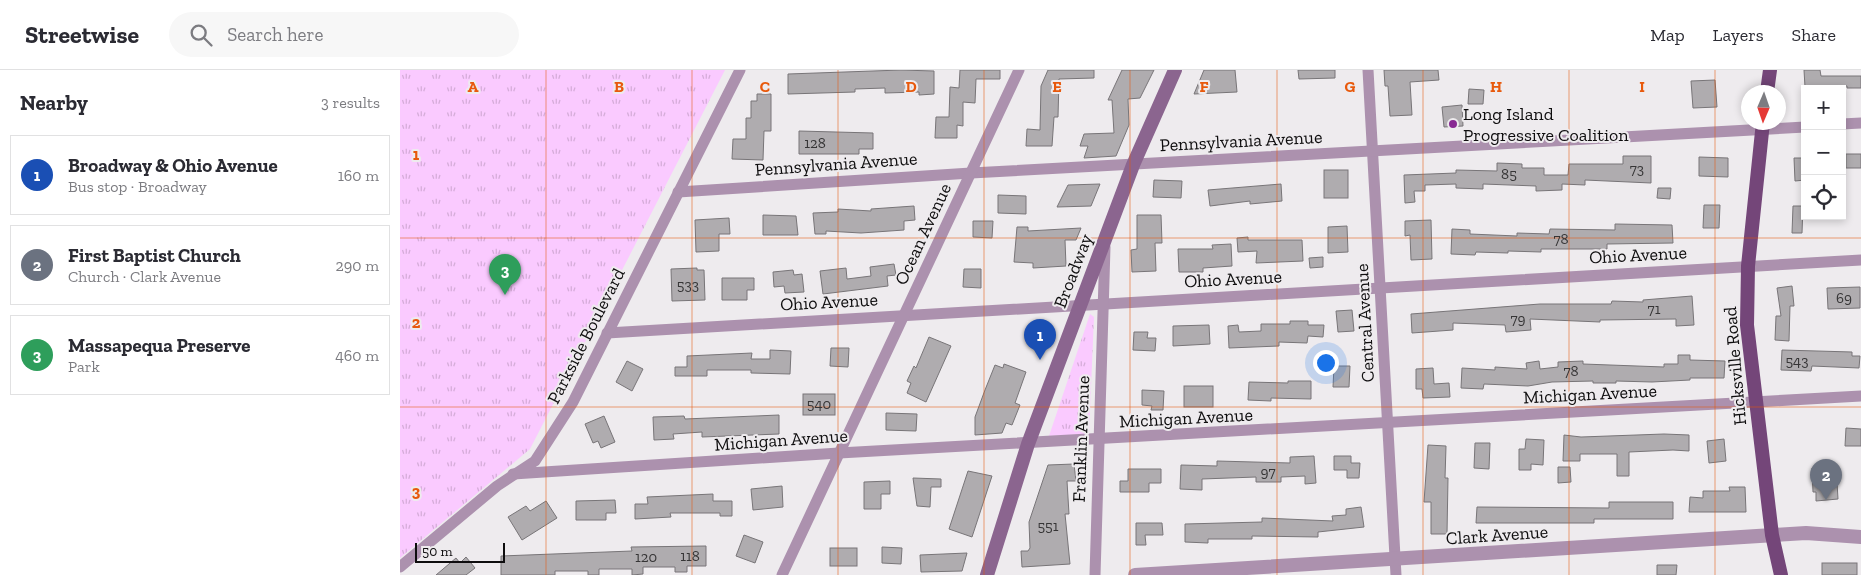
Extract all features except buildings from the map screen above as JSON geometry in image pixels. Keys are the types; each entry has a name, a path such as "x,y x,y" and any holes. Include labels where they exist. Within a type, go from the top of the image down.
{"main road":[{"name":"Broadway","path":"987,575 1028,444 1080,305 1133,165 1176,70"},
{"path":"1768,85 1770,70"},
{"name":"Hicksville Road","path":"1762,130 1748,266 1747,325 1772,535 1781,575"}],"street":[{"name":"Parkside Boulevard","path":"400,567 513,474 535,461 546,446 573,402 740,70"},
{"name":"Ocean Avenue","path":"782,575 1019,70"},
{"name":"Central Avenue","path":"1368,70 1396,575"},
{"path":"1846,124 1861,123"},
{"name":"Pennsylvania Avenue","path":"1786,126 1801,126"},
{"name":"Pennsylvania Avenue","path":"678,192 1741,127"},
{"name":"Franklin Avenue","path":"1095,575 1105,239"},
{"name":"Ohio Avenue","path":"608,333 1861,260"},
{"name":"Michigan Avenue","path":"513,474 839,453 1028,444 1861,396"},
{"name":"Clark Avenue","path":"1135,575 1806,533 1861,537"}],"green space":[{"path":"400,70 725,70 530,449 400,558"},
{"path":"1090,314 1094,317 1089,434 1049,436"}],"place":[{"name":"Long Island Progressive Coalition","path":"1453,124"},
{"name":"Massapequa Preserve","path":"505,295"},
{"name":"Broadway & Ohio Avenue","path":"1040,360"},
{"name":"First Baptist Church","path":"1826,500"}]}
